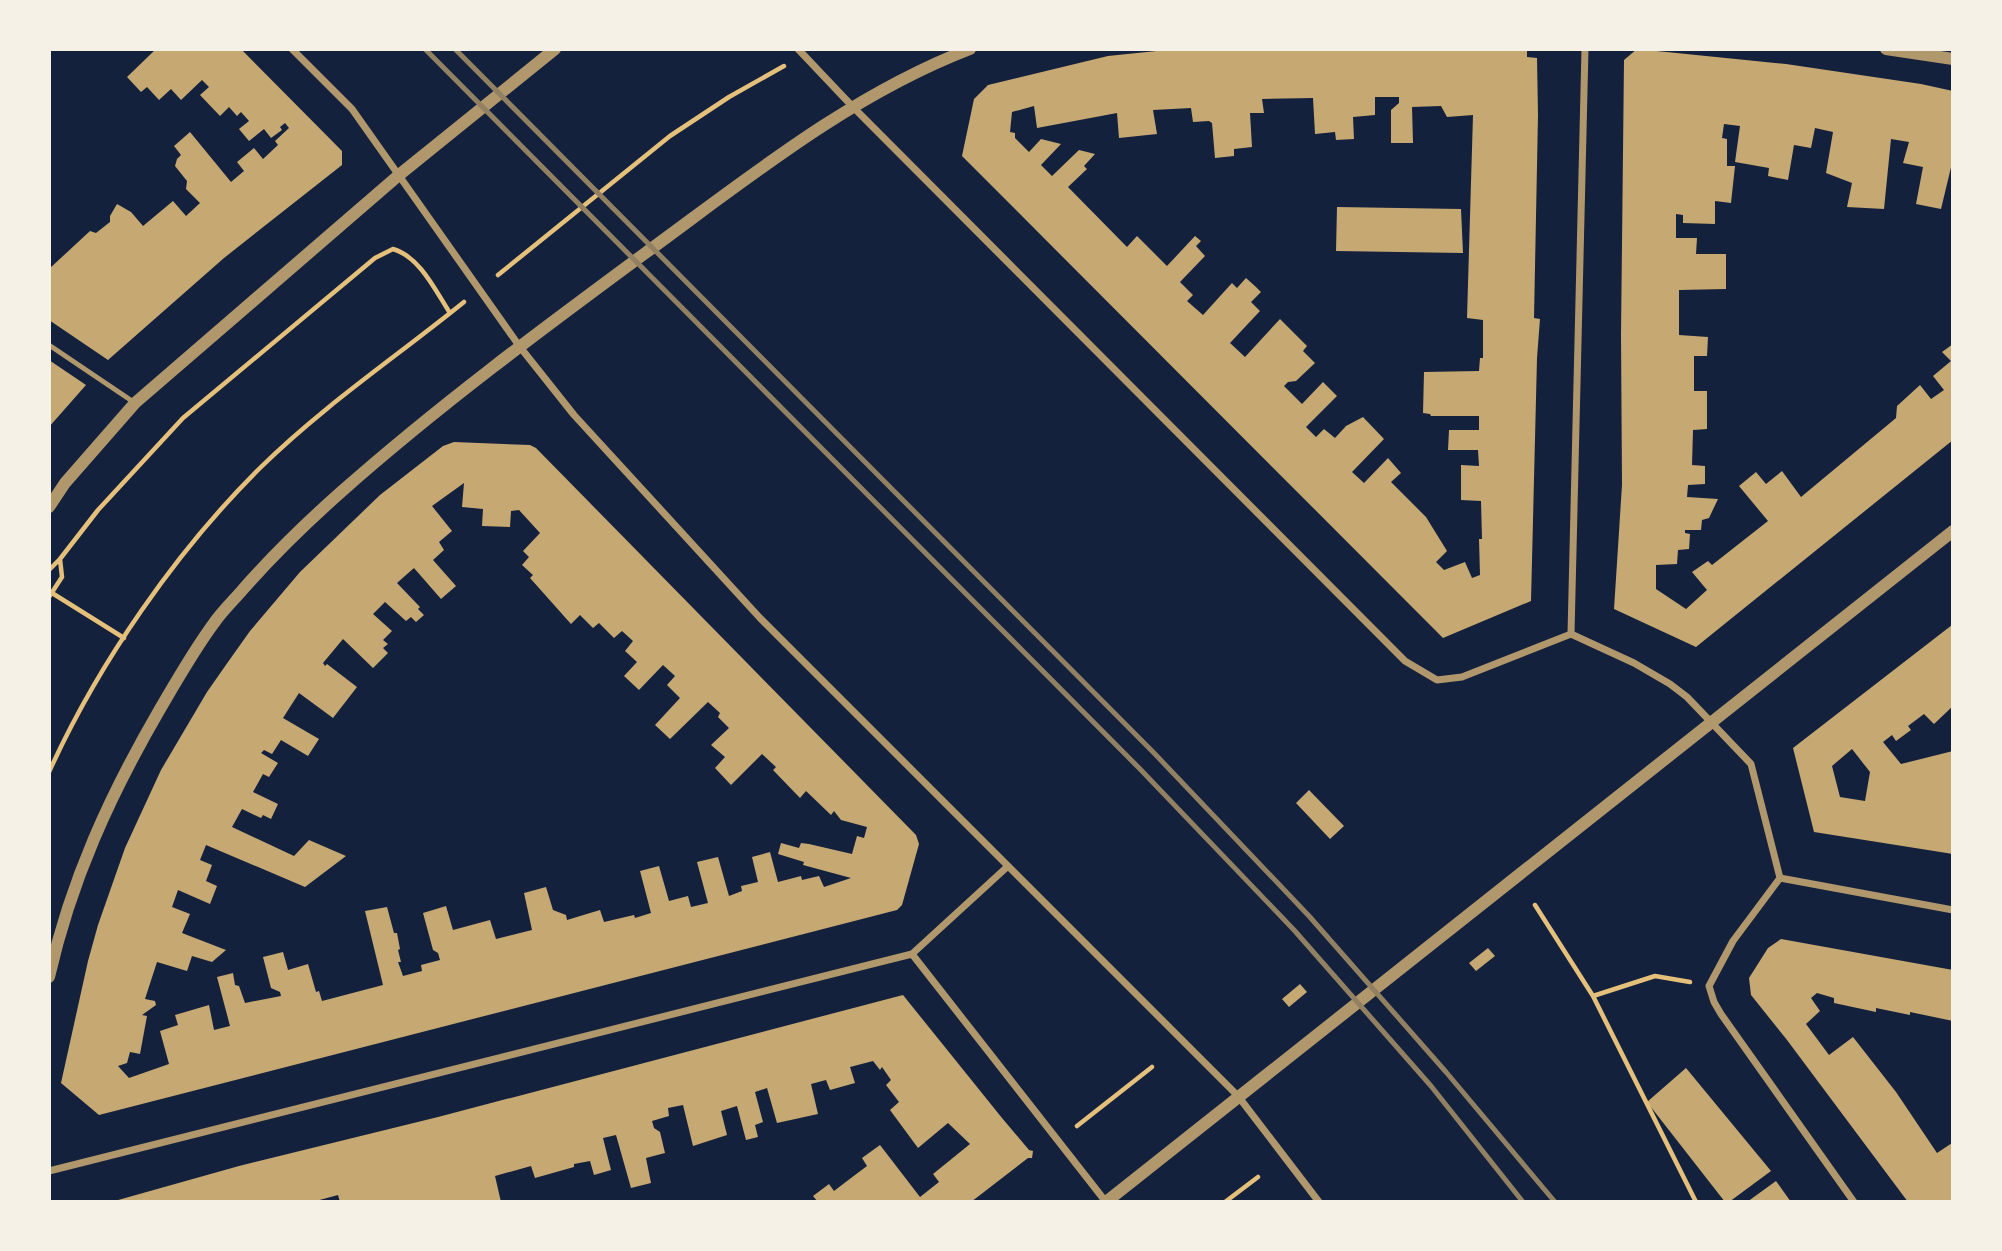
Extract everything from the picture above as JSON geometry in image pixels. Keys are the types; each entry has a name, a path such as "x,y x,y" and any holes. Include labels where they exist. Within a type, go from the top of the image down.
{"street":[{"path":"292,49 352,109 520,347 574,415 760,618 1238,1096 1319,1202"},
{"path":"49,507 65,483 135,403 399,175 555,49"},
{"path":"49,977 58,937 95,835 124,771 215,621 287,540 367,469 520,347 717,201 852,106 928,65 970,49"},
{"path":"1572,634 1585,49"},
{"path":"1885,49 1953,59"},
{"path":"800,52 1405,661 1437,680 1462,677 1572,634 1634,663 1687,697 1751,764 1780,878"},
{"path":"912,954 1106,1202 1953,531"},
{"path":"49,1171 912,954 1007,867"},
{"path":"1780,878 1953,910"},
{"path":"1780,878 1733,941 1709,986 1714,1002 1854,1202"}],"lane":[{"path":"49,345 135,403"}],"path":[{"path":"49,772 83,705 151,597 189,547 262,466 354,388 670,136 800,52"},
{"path":"49,570 98,510 183,418 375,258 393,249 406,253 419,267 450,313"},
{"path":"60,559 62,577 50,595 124,638"},
{"path":"1535,905 1592,996 1696,1202"},
{"path":"1592,996 1655,976 1709,986"},
{"path":"1077,1125 1152,1067"},
{"path":"1225,1202 1258,1177"}],"building":[{"path":"156,49 241,49 342,151 342,165 224,258 108,360 49,320 49,269 90,231 96,233 110,222 110,216 117,204 131,212 143,226 173,201 186,216 200,203 186,189 187,181 175,166 181,155 174,146 190,132 231,182 244,171 237,162 254,148 263,159 278,145 275,141 289,128 285,123 280,127 282,130 271,138 264,129 249,141 239,129 249,121 241,112 237,116 229,107 220,116 200,95 209,87 202,80 181,100 171,89 159,100 147,87 141,92 127,77"},
{"path":"1176,49 1527,49 1527,57 1537,58 1534,318 1540,319 1531,601 1443,638 962,156 974,99 988,85 1108,56","holes":["1375,97 1399,97 1399,103 1391,110 1391,143 1413,143 1412,107 1441,106 1447,117 1473,115 1467,318 1483,320 1483,358 1480,358 1479,371 1424,372 1423,413 1431,416 1479,416 1479,430 1449,430 1448,450 1478,450 1479,466 1461,465 1461,500 1481,501 1480,575 1472,578 1465,562 1444,570 1436,562 1447,551 1426,517 1391,482 1401,473 1388,458 1364,483 1352,472 1384,439 1363,417 1346,426 1335,438 1324,429 1316,437 1306,427 1337,396 1323,382 1302,404 1284,386 1288,382 1296,381 1315,363 1303,351 1307,346 1280,319 1245,357 1230,343 1260,311 1251,302 1261,292 1256,287 1246,278 1237,288 1232,283 1203,315 1187,301 1193,295 1180,282 1205,256 1196,246 1201,241 1195,236 1167,266 1137,236 1127,247 1068,187 1087,169 1084,166 1095,154 1079,150 1052,176 1041,165 1061,144 1041,139 1029,152 1015,138 1015,133 1010,132 1012,112 1034,106 1037,128 1117,113 1119,138 1157,134 1153,110 1191,108 1193,122 1212,123 1215,158 1234,156 1234,149 1252,147 1250,113 1264,113 1262,99 1313,98 1315,134 1335,132 1336,140 1354,139 1353,117 1375,115"]},
{"path":"1637,49 1786,64 1953,91 1953,159 1941,209 1916,204 1923,167 1903,163 1909,142 1891,139 1884,209 1847,207 1852,183 1826,173 1833,132 1815,128 1811,148 1794,145 1788,180 1768,176 1769,168 1735,162 1740,126 1724,124 1722,138 1727,139 1727,166 1735,166 1731,203 1715,201 1715,224 1683,223 1683,215 1676,214 1676,238 1697,238 1696,254 1726,254 1726,289 1679,290 1679,335 1708,337 1707,356 1694,356 1694,391 1707,391 1707,429 1693,430 1692,465 1705,466 1705,484 1688,485 1687,497 1718,499 1709,518 1702,520 1701,530 1685,530 1685,533 1690,534 1689,549 1678,550 1677,564 1656,565 1656,589 1686,609 1707,590 1692,572 1708,561 1712,565 1768,521 1739,486 1756,472 1766,484 1782,471 1801,497 1896,418 1897,406 1920,385 1931,399 1944,390 1933,376 1951,361 1942,352 1953,344 1953,440 1696,647 1614,609 1622,485 1624,60"},
{"path":"1337,207 1461,209 1463,253 1336,251"},
{"path":"49,360 86,385 49,427"},
{"path":"454,442 530,445 536,448 916,835 919,844 902,905 897,910 99,1115 61,1083 98,925 125,848 161,770 228,662 250,631 300,572 380,495 443,446","holes":["464,483 462,507 483,509 482,526 510,527 511,511 519,510 540,533 523,551 529,557 522,565 533,575 530,578 571,624 580,615 593,628 599,623 614,638 622,631 633,641 625,651 637,662 624,676 639,690 663,665 675,676 667,685 680,698 655,725 670,739 708,702 720,713 718,717 729,728 711,745 725,757 715,768 731,785 762,754 776,767 773,770 800,798 806,791 831,815 834,811 841,820 867,827 864,838 857,836 852,854 809,844 801,843 799,848 781,843 778,854 804,862 803,865 851,878 824,887 819,876 802,880 801,876 778,882 770,852 752,857 758,882 741,886 742,891 729,896 718,857 697,862 708,903 691,907 688,896 669,901 659,866 640,871 651,913 604,922 600,910 567,920 566,915 553,910 546,887 524,893 532,930 496,939 490,920 453,930 446,906 423,913 433,950 438,953 440,960 421,965 422,971 403,976 398,962 401,962 397,933 394,933 387,907 365,911 383,985 322,1001 319,991 316,992 308,964 288,970 283,952 263,957 271,988 280,992 281,996 245,1003 239,986 235,985 233,973 217,977 230,1026 214,1030 209,1005 175,1015 178,1025 160,1031 169,1064 129,1078 118,1066 127,1063 130,1052 140,1054 147,1016 142,1015 156,1005 155,1001 145,999 157,962 187,971 192,956 212,962 226,950 182,933 190,914 172,907 178,890 210,904 217,886 206,881 212,865 200,860 206,845 305,887 346,856 309,840 294,856 232,827 242,809 261,818 263,815 271,819 278,804 253,792 263,774 269,777 278,763 261,753 264,750 272,754 281,740 308,756 319,739 283,718 299,693 333,718 357,687 323,663 343,639 373,668 388,653 383,648 388,644 383,640 392,631 373,614 385,602 406,621 411,617 416,622 424,615 418,609 420,607 397,583 414,568 441,599 456,586 433,560 444,550 439,542 452,531 432,506"]},
{"path":"1952,625 1953,706 1934,724 1924,714 1908,726 1911,730 1896,741 1892,735 1883,742 1901,764 1953,751 1953,854 1814,832 1793,748","holes":["1852,749 1870,772 1865,801 1840,797 1832,766"]},
{"path":"1309,790 1344,826 1330,839 1296,803"},
{"path":"1781,939 1953,970 1953,1021 1876,1008 1876,1012 1834,1003 1834,998 1817,993 1811,998 1820,1011 1806,1024 1829,1055 1853,1037 1896,1092 1937,1153 1952,1143 1953,1202 1908,1202 1751,995 1749,978 1768,948"},
{"path":"1488,948 1495,956 1476,971 1469,963"},
{"path":"1300,984 1307,992 1289,1007 1282,999"},
{"path":"903,995 1002,1118 1029,1150 1033,1151 1032,1158 1028,1158 971,1202 818,1202 813,1196 829,1184 834,1191 867,1166 862,1158 880,1145 920,1197 939,1182 933,1174 970,1144 948,1123 918,1148 890,1110 899,1102 886,1085 891,1080 882,1067 880,1070 873,1061 850,1067 855,1083 830,1090 826,1080 811,1084 818,1114 777,1123 767,1088 755,1092 763,1122 755,1125 758,1137 746,1140 737,1106 721,1111 727,1135 693,1146 683,1105 668,1108 669,1116 652,1121 654,1128 660,1132 665,1153 646,1158 651,1183 631,1188 616,1135 603,1138 611,1170 594,1175 590,1161 535,1178 531,1166 495,1176 501,1202 340,1202 338,1195 312,1202 111,1202 239,1166 438,1117"},
{"path":"1686,1068 1771,1171 1729,1202 1725,1202 1647,1102"},
{"path":"1776,1181 1791,1202 1747,1202"}],"railway":[{"path":"425,49 1140,769 1294,930 1431,1086 1523,1202"},
{"path":"455,49 1154,753 1309,916 1446,1072 1555,1202"}]}
